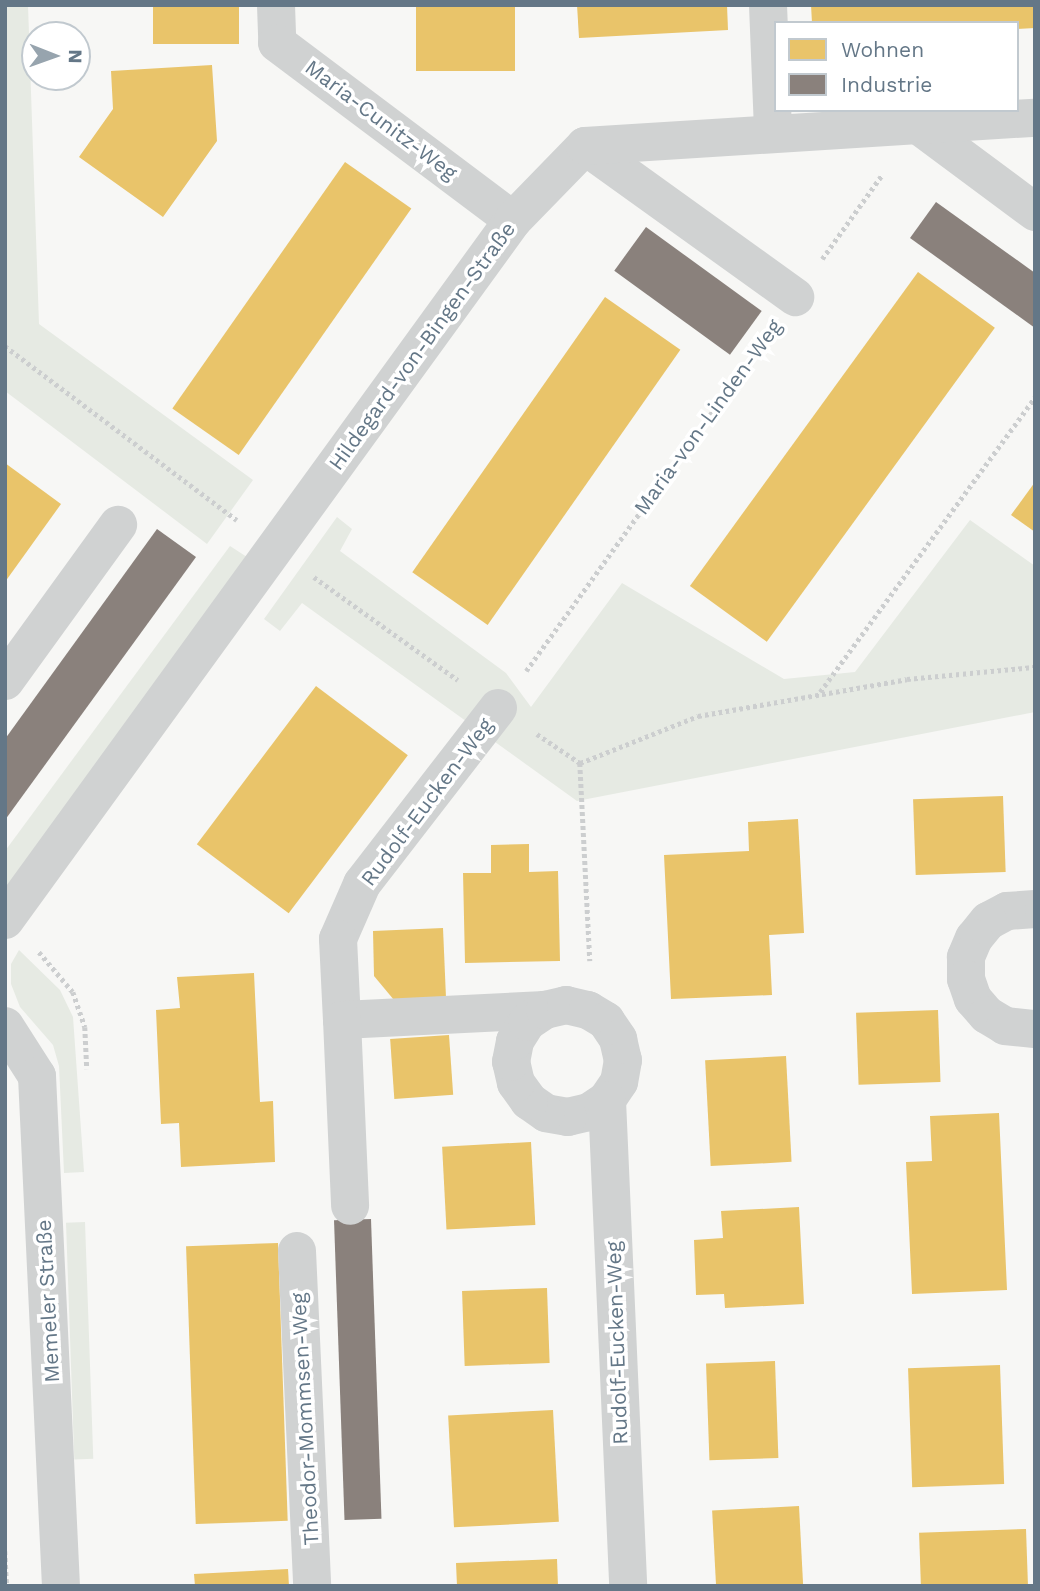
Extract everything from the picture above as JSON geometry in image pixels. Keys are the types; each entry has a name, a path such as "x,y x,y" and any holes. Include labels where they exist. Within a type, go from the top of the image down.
{"street":[{"name":"Maria-Cunitz-Weg","path":"276,5 278,43 513,220"},
{"path":"768,5 773,132"},
{"path":"585,146 773,132 1035,118"},
{"path":"918,125 1035,212"},
{"name":"Hildegard-von-Bingen-Straße","path":"5,920 513,220 585,146"},
{"path":"585,146 795,297"},
{"path":"5,681 118,524"},
{"name":"Rudolf-Eucken-Weg","path":"350,1206 338,939 362,884 498,708"},
{"path":"1035,909 1007,911 988,921 966,957 966,979 973,999 987,1015 1005,1026 1035,1029"},
{"path":"342,1020 545,1010 566,1005 588,1010"},
{"path":"545,1010 527,1022 515,1041 511,1062 516,1083 528,1101 546,1113 568,1117 589,1112 607,1100"},
{"name":"Rudolf-Eucken-Weg","path":"588,1010 606,1021 618,1039 623,1060 619,1082 607,1100 628,1586"},
{"name":"Memeler Straße","path":"5,1026 37,1076 61,1586"},
{"name":"Theodor-Mommsen-Weg","path":"297,1251 313,1586"}],"path":[{"name":"Maria-von-Linden-Weg","path":"498,708 918,125"},
{"path":"5,346 273,548 580,763"},
{"path":"820,693 1035,397"},
{"path":"580,763 698,716 820,693 969,671 1035,667"},
{"path":"580,763 590,963 588,1010"},
{"path":"5,1551 7,1586"}],"shaded area":[{"path":"5,5 28,5 29,21 21,21 21,91 31,91 39,324 253,480 207,544 5,391"},
{"path":"337,517 352,529 340,551 506,673 531,707 622,583 784,679 855,672 970,520 1035,566 1035,712 577,801 302,603 280,631 264,619"},
{"path":"230,546 250,559 5,895 5,851"},
{"path":"19,950 60,990 73,1017 84,1172 64,1173 59,1066 53,1045 20,1007 11,984 11,964"},
{"path":"85,1222 93,1459 74,1460 66,1223"}],"building: Wohnen":[{"path":"153,5 239,5 239,44 153,44"},
{"path":"416,5 515,5 515,71 416,71"},
{"path":"577,5 727,5 728,30 579,38"},
{"path":"811,5 1035,5 1035,28 1019,29 1019,21 812,21"},
{"path":"212,65 217,141 163,217 79,157 113,109 111,71"},
{"path":"345,162 411,208 239,455 172,409"},
{"path":"918,272 995,328 767,642 690,586"},
{"path":"605,297 680,350 488,625 412,572"},
{"path":"5,463 61,504 5,582"},
{"path":"1035,482 1035,532 1011,515"},
{"path":"316,686 408,755 289,913 197,844"},
{"path":"1003,796 1006,872 916,875 913,799"},
{"path":"798,819 804,933 769,935 772,995 671,999 664,855 749,851 748,822"},
{"path":"529,844 529,872 558,871 560,961 465,963 463,873 491,873 491,845"},
{"path":"443,928 446,998 394,1000 374,976 373,931"},
{"path":"254,973 260,1102 273,1101 275,1162 181,1167 179,1123 161,1124 156,1010 180,1008 177,977"},
{"path":"938,1010 941,1082 859,1085 856,1013"},
{"path":"449,1035 453,1095 394,1099 390,1039"},
{"path":"786,1056 792,1162 711,1166 705,1060"},
{"path":"999,1113 1007,1290 912,1294 906,1162 932,1161 930,1116"},
{"path":"531,1142 535,1225 446,1230 442,1147"},
{"path":"799,1207 804,1304 725,1308 724,1294 696,1295 694,1240 723,1238 721,1211"},
{"path":"278,1243 288,1521 196,1524 186,1246"},
{"path":"547,1288 550,1363 465,1366 462,1291"},
{"path":"775,1361 778,1458 709,1460 706,1363"},
{"path":"1000,1365 1004,1484 912,1487 908,1368"},
{"path":"553,1410 559,1522 454,1527 448,1415"},
{"path":"799,1506 803,1586 716,1586 712,1511"},
{"path":"1026,1529 1028,1586 921,1586 919,1533"},
{"path":"557,1559 558,1586 457,1586 456,1563"},
{"path":"288,1569 289,1586 195,1586 194,1574"}],"building: Industrie":[{"path":"936,202 1035,273 1035,328 910,238"},
{"path":"646,227 762,311 730,355 614,271"},
{"path":"157,529 196,557 5,820 5,739"},
{"path":"371,1219 381,1519 344,1520 334,1220"}]}
